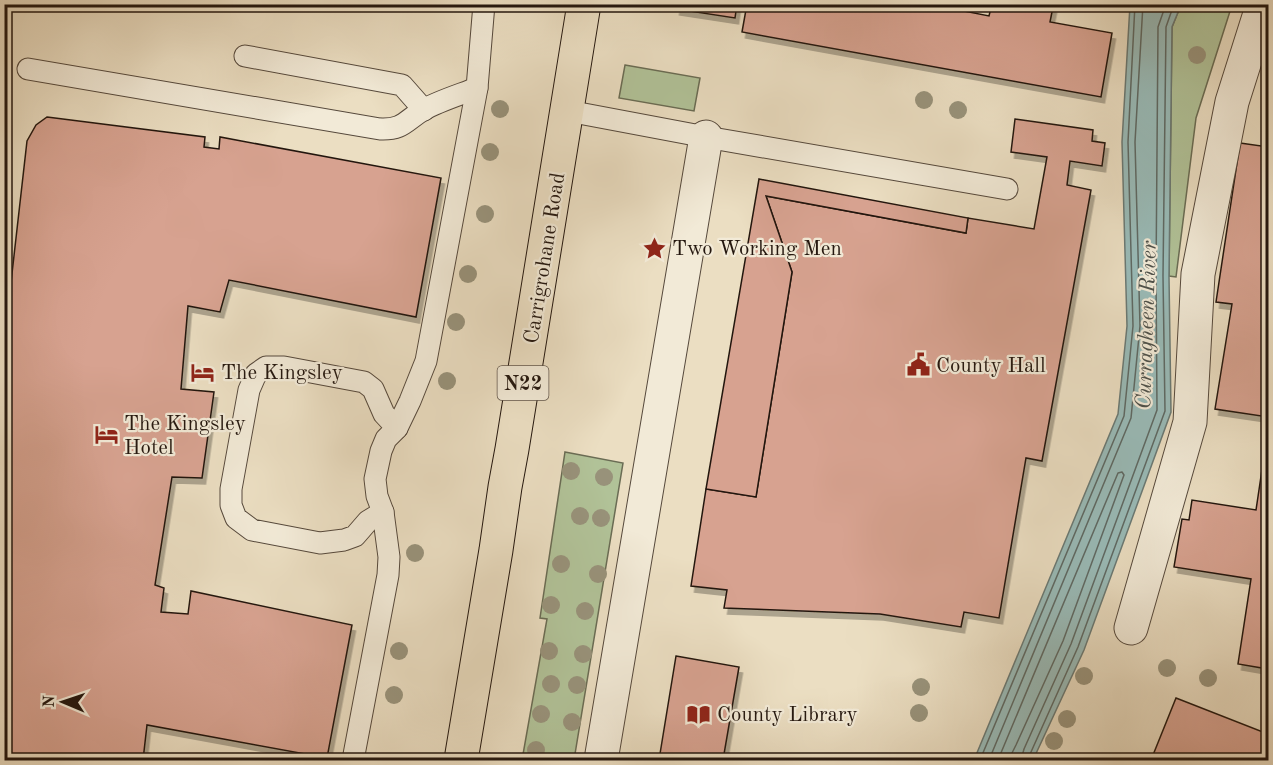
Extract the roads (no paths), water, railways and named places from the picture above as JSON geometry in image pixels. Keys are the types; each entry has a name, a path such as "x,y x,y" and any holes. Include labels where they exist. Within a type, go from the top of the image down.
{"highway":[{"name":"Carrigrohane Road","path":"461,760 584,4"}],"street":[{"path":"1131,628 1190,422 1198,273 1232,102 1263,4"},
{"path":"601,760 706,137"}],"lane":[{"path":"353,760 388,575 389,557 375,479 383,445 397,428 406,411 426,361 477,88 484,4"},
{"path":"245,56 402,85 424,110"},
{"path":"28,69 380,129 393,129 405,124 424,110 477,88"},
{"path":"568,111 1007,189"},
{"path":"382,512 368,522 355,536 320,543 252,530 236,518 231,505 231,489 249,390 256,374 266,367 284,367 364,382 373,389 384,414 397,428"}],"water":[{"name":"Curragheen River","path":"1142,4 1181,5 1172,27 1169,276 1171,412 1084,650 1033,760 974,760 1118,414 1127,326 1122,142 1130,5 1141,6"}],"place":[{"name":"Two Working Men","path":"654,248"},
{"name":"County Hall","path":"918,365"},
{"name":"The Kingsley","path":"203,372"},
{"name":"The Kingsley Hotel","path":"106,435"},
{"name":"County Library","path":"699,714"}]}
